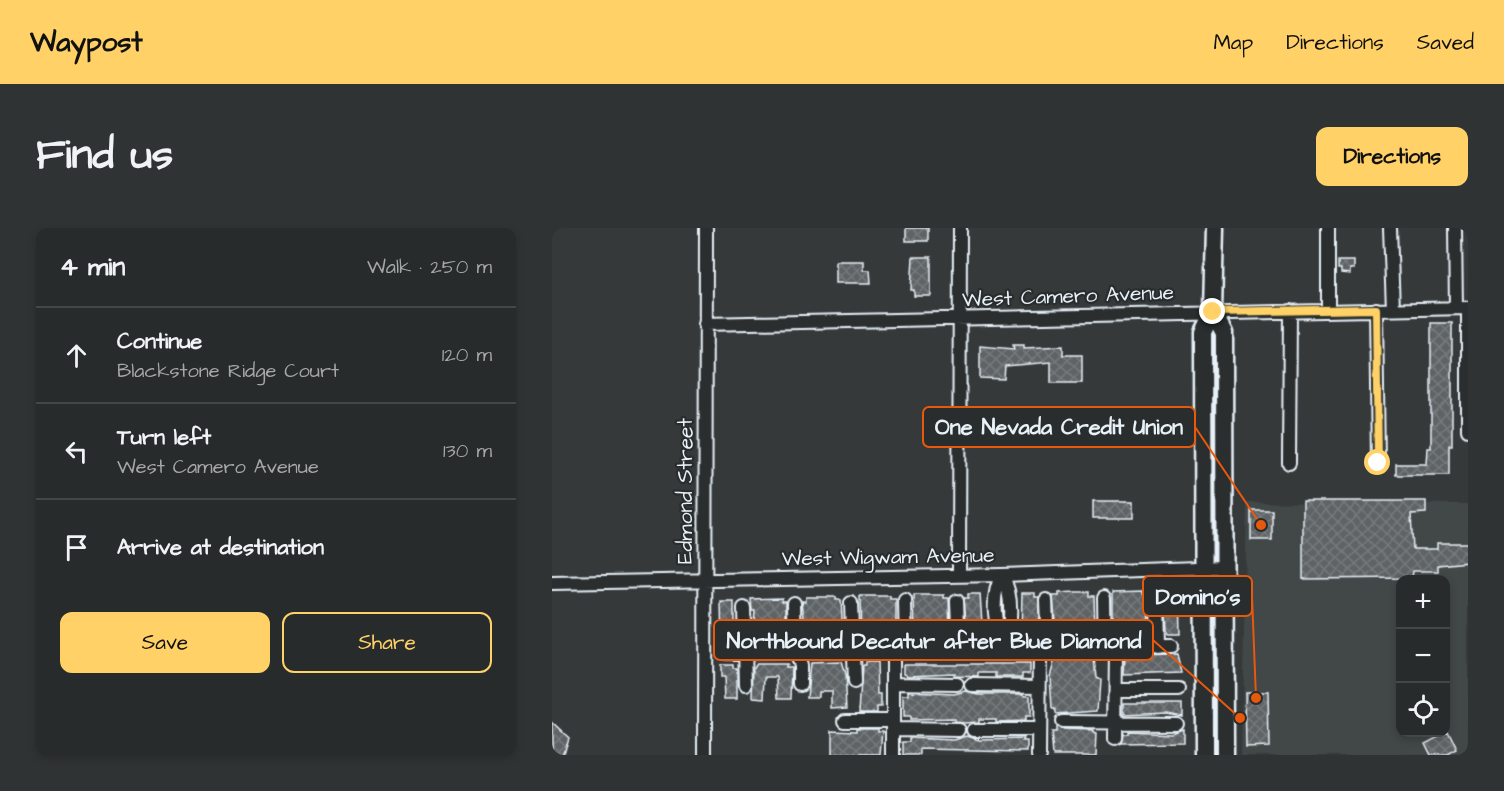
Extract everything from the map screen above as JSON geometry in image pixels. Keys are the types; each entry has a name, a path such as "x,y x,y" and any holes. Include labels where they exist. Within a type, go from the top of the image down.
{"main road":[{"path":"1203,755 1203,332 1213,312 1215,228"},
{"path":"1213,312 1224,333 1225,755"}],"street":[{"name":"Edmond Street","path":"705,755 706,228"},
{"path":"959,575 960,228"},
{"path":"1328,228 1328,310"},
{"path":"1390,228 1393,309"},
{"path":"1455,228 1464,308 1468,430"},
{"name":"West Camero Avenue","path":"705,324 1464,308"},
{"path":"1376,309 1378,463"},
{"path":"1289,463 1290,311"},
{"name":"West Wigwam Avenue","path":"552,583 1002,575 1225,567"},
{"path":"1002,575 995,588 997,634 1005,649"},
{"path":"1104,598 1116,690 1115,740"},
{"path":"1157,598 1158,647"},
{"path":"905,600 906,651"},
{"path":"1039,755 1039,686 1044,649 1046,600"},
{"path":"957,601 958,650"},
{"path":"794,603 795,652 800,665 800,684"},
{"path":"851,603 854,683"},
{"path":"744,608 746,685"},
{"path":"726,653 1171,646"},
{"path":"893,651 893,755"},
{"path":"893,683 957,684"},
{"path":"972,685 1039,686"},
{"path":"1116,690 1179,690"},
{"path":"845,720 959,730"},
{"path":"1062,722 1176,723"},
{"path":"974,730 1039,730"}],"shaded area":[{"path":"1247,502 1468,504 1468,755 1241,755"}],"building":[{"path":"906,228 928,228 928,241 906,241"},
{"path":"913,257 931,257 931,296 914,296 914,290 911,290"},
{"path":"836,261 864,261 864,270 870,270 871,283 836,283"},
{"path":"1338,261 1354,261 1354,269 1350,269 1350,274 1341,273 1341,269 1338,269"},
{"path":"1431,323 1452,323 1452,445 1449,445 1449,475 1396,475 1396,464 1427,464 1428,448 1431,448"},
{"path":"1013,345 1024,345 1024,348 1063,346 1063,355 1082,355 1082,383 1051,383 1051,362 1005,366 1004,379 980,378 980,346 1014,349"},
{"path":"1093,501 1134,501 1134,518 1093,518"},
{"path":"1303,501 1426,501 1426,513 1411,514 1413,549 1437,549 1437,543 1468,543 1468,562 1438,565 1438,571 1413,571 1412,575 1396,575 1396,578 1303,579"},
{"path":"1251,510 1272,510 1272,540 1251,540"},
{"path":"1167,590 1179,590 1180,634 1168,634 1166,630 1164,594 1167,594"},
{"path":"1143,591 1143,594 1148,594 1149,631 1144,631 1144,635 1113,635 1113,592"},
{"path":"1089,592 1089,596 1094,596 1095,632 1090,632 1090,636 1060,636 1060,633 1056,633 1053,596 1059,596 1059,593"},
{"path":"1022,593 1035,593 1035,597 1039,597 1039,634 1033,634 1033,637 1021,637"},
{"path":"968,594 980,594 983,638 972,638 972,634 967,634 964,598 968,598"},
{"path":"914,595 944,595 944,598 949,598 950,634 945,634 945,638 915,639"},
{"path":"860,596 890,596 890,599 896,599 896,636 891,636 891,639 861,640"},
{"path":"806,597 836,597 836,600 841,600 843,636 837,637 837,641 807,641 802,601 806,601"},
{"path":"782,598 782,601 786,601 786,637 783,641 756,642 756,637 753,637 755,611 752,611 751,599"},
{"path":"721,602 734,602 734,643 722,643"},
{"path":"1177,654 1181,673 1124,675 1125,655"},
{"path":"1094,657 1096,678 1100,680 1098,711 1055,714 1055,709 1052,709 1050,676 1055,658"},
{"path":"841,662 845,675 847,707 832,708 832,691 819,691 819,697 807,697 810,663"},
{"path":"865,662 877,662 878,695 881,695 881,707 877,707 877,712 859,712 862,666 865,666"},
{"path":"756,664 787,664 786,667 792,667 791,698 779,698 778,677 766,677 765,699 753,698"},
{"path":"904,664 1030,664 1030,673 1023,673 1023,677 996,677 996,673 979,673 979,677 954,676 954,673 909,675 904,673"},
{"path":"720,665 733,665 733,668 737,668 737,699 725,699 724,677 720,677"},
{"path":"966,691 979,694 1029,696 1029,717 1024,717 1024,721 996,722 996,719 979,719 979,722 965,723 954,722 954,719 909,720 909,717 903,717 903,696 909,696 909,692 954,694"},
{"path":"1245,692 1268,692 1269,746 1246,747"},
{"path":"1124,703 1182,703 1182,715 1165,712 1124,714"},
{"path":"552,722 568,737 562,755 552,755"},
{"path":"1055,727 1061,730 1093,731 1097,734 1096,755 1053,755 1051,733 1055,733"},
{"path":"857,728 878,728 878,731 883,731 881,755 832,755 832,730 857,731"},
{"path":"1183,729 1183,743 1121,744 1123,734 1127,734 1127,731 1171,733"},
{"path":"1450,735 1457,750 1448,755 1431,755 1425,743 1436,737"},
{"path":"967,736 979,740 1024,739 1023,742 1028,742 1028,751 921,749 921,755 903,755 903,742 910,742 910,738 954,740"}],"place":[{"name":"One Nevada Credit Union","path":"1261,525"},
{"name":"Domino's","path":"1256,698"},
{"name":"Northbound Decatur after Blue Diamond","path":"1240,718"}],"route":[{"path":"1213,312 1376,309 1378,463"}]}
